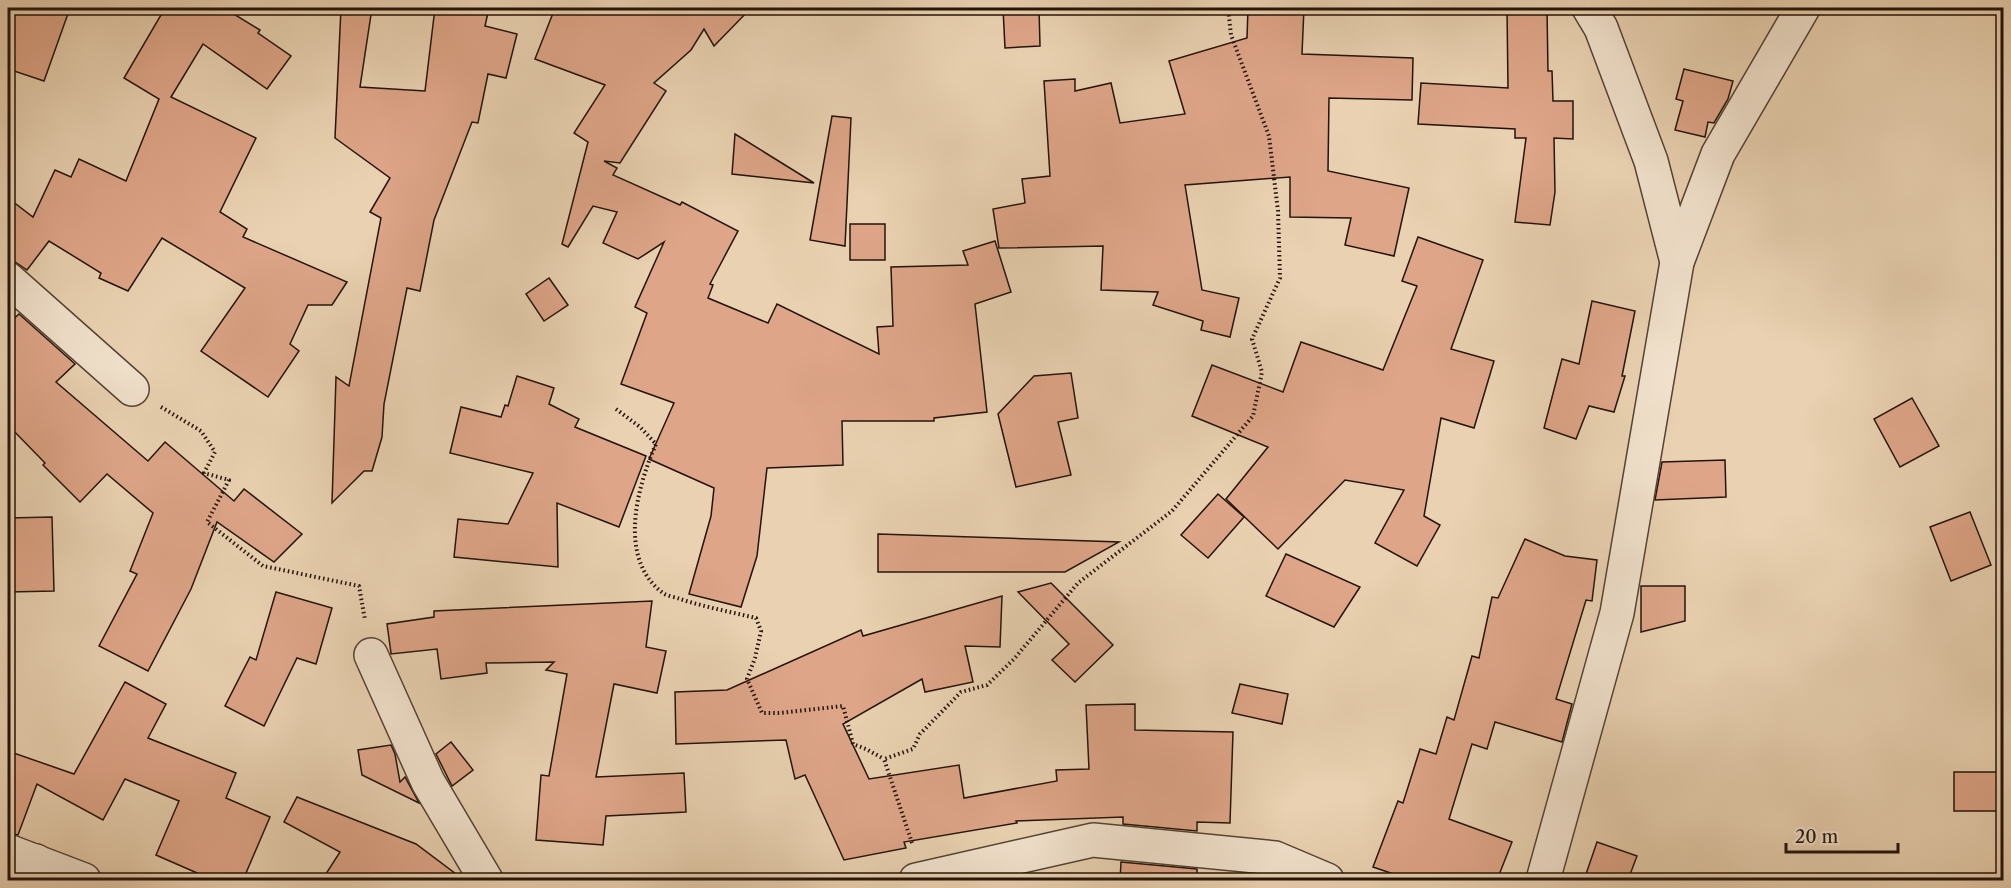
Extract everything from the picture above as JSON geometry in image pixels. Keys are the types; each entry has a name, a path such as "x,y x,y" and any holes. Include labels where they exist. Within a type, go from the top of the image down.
{"street":[{"path":"1589,8 1601,28 1651,161 1677,262"},
{"path":"1543,880 1617,613 1677,262 1718,154 1803,8"},
{"path":"8,279 132,389"},
{"path":"371,655 428,782 486,880"},
{"path":"919,879 1093,840 1275,858 1327,880"},
{"path":"24,864 84,880"}],"path":[{"path":"884,759 913,749 920,734 961,692 987,685 1014,659 1078,583 1172,511 1253,416 1262,372 1252,339 1280,278 1278,211 1269,136 1231,34 1228,8"},
{"path":"132,389 201,431 215,452 204,473 229,480 207,522 263,566 359,586 371,655"},
{"path":"616,409 640,427 656,444 649,459 638,502 635,536 644,573 664,594 756,618 761,631 747,679 762,713 843,706 853,744 884,759 919,879"}],"building":[{"path":"8,8 70,8 44,81 8,69"},
{"path":"165,8 224,8 260,30 258,33 291,56 267,89 203,44 171,97 256,138 220,212 247,229 243,237 347,282 332,305 308,305 290,344 299,351 268,397 201,351 245,288 162,238 128,291 99,278 101,273 49,241 27,270 8,257 8,198 33,217 55,170 71,177 79,159 126,181 159,99 124,78"},
{"path":"341,8 372,8 360,87 425,91 435,8 489,8 485,26 517,34 506,78 488,74 478,123 472,122 434,220 420,291 407,288 384,404 382,437 372,471 364,471 332,503 336,377 349,386 381,218 370,212 390,178 335,138"},
{"path":"555,8 751,8 714,46 704,29 691,50 654,83 666,91 620,163 604,161 617,168 613,175 680,205 682,202 738,231 710,284 713,285 708,298 768,323 777,304 879,354 877,327 893,326 891,267 968,265 963,251 995,241 1011,292 975,304 987,412 934,418 934,421 842,421 843,465 767,468 757,556 741,607 689,594 711,516 714,488 649,459 674,403 621,384 647,313 635,307 664,242 638,259 603,243 617,212 593,206 568,247 562,244 588,142 574,133 605,85 535,59"},
{"path":"1003,8 1039,8 1040,46 1005,48"},
{"path":"1248,8 1304,8 1302,54 1413,58 1412,100 1329,98 1328,171 1409,188 1394,256 1345,245 1351,218 1290,217 1290,177 1185,185 1202,290 1239,298 1230,337 1201,330 1203,321 1153,305 1158,292 1101,290 1103,246 999,248 993,209 1025,203 1022,179 1050,176 1044,81 1075,79 1075,91 1111,83 1120,123 1185,114 1169,61 1247,38"},
{"path":"1507,8 1547,8 1548,71 1552,71 1553,101 1573,101 1573,139 1554,138 1555,192 1550,225 1515,222 1526,138 1515,138 1515,129 1418,124 1421,83 1508,88"},
{"path":"1684,69 1733,81 1728,99 1714,123 1708,122 1705,137 1675,130 1683,101 1676,99"},
{"path":"832,116 851,118 845,246 810,240"},
{"path":"735,134 814,183 732,174"},
{"path":"850,224 885,224 885,260 850,260"},
{"path":"1418,237 1483,260 1451,349 1494,361 1474,428 1441,418 1424,516 1440,525 1417,566 1375,543 1404,490 1345,480 1278,549 1226,499 1268,447 1192,416 1212,365 1283,392 1301,342 1383,370 1417,286 1402,281"},
{"path":"549,278 568,305 544,321 526,294"},
{"path":"1592,301 1635,311 1622,376 1625,376 1614,412 1589,406 1576,439 1544,428 1562,359 1579,364"},
{"path":"19,314 75,364 56,382 148,461 165,442 234,501 244,489 302,534 274,562 217,522 191,589 148,671 99,646 137,574 130,571 153,513 107,474 80,502 8,425 8,324"},
{"path":"1071,373 1078,418 1058,422 1071,475 1016,487 998,414 1034,376"},
{"path":"517,376 554,388 549,404 579,419 575,427 646,456 619,527 557,503 558,567 454,557 458,519 508,524 533,473 450,453 461,407 501,417 505,405 508,406"},
{"path":"1912,398 1939,446 1900,467 1874,419"},
{"path":"1725,460 1726,497 1655,500 1662,462"},
{"path":"1218,494 1244,517 1208,558 1181,535"},
{"path":"1970,512 1991,565 1951,581 1930,527"},
{"path":"52,517 54,591 8,592 8,518"},
{"path":"878,534 1119,542 1065,572 878,572"},
{"path":"1525,539 1565,556 1597,560 1592,601 1586,600 1556,699 1572,704 1562,742 1495,722 1487,749 1472,744 1449,819 1512,842 1497,880 1411,880 1373,867 1398,801 1403,803 1420,749 1436,754 1447,717 1454,720 1472,656 1479,658 1492,597 1498,598"},
{"path":"1286,554 1360,587 1334,627 1266,596"},
{"path":"1051,583 1113,645 1075,682 1052,660 1069,644 1018,592"},
{"path":"1641,586 1685,586 1685,621 1641,632"},
{"path":"276,592 332,608 316,664 297,658 264,726 225,706 250,657 256,660"},
{"path":"1002,596 1000,647 965,646 973,682 925,692 922,679 843,724 869,779 959,765 964,798 1057,781 1056,770 1089,769 1086,705 1135,704 1135,730 1233,732 1230,823 1197,822 1197,831 1123,824 1123,817 1016,821 1017,823 904,842 906,848 844,860 805,775 795,779 786,740 676,744 675,692 727,690 861,630 863,636"},
{"path":"652,601 646,647 666,651 657,693 614,684 596,777 684,773 686,812 606,816 603,845 536,840 541,775 549,776 567,674 546,670 554,662 486,663 487,673 441,679 437,649 391,654 387,624 434,617 434,611"},
{"path":"125,682 166,704 148,738 236,773 226,798 270,817 243,880 213,880 156,855 179,801 125,779 103,820 37,784 18,835 8,833 8,751 74,774"},
{"path":"1240,684 1288,694 1282,724 1232,713"},
{"path":"451,742 473,770 452,786 436,754"},
{"path":"391,745 400,782 405,777 419,803 362,775 358,750"},
{"path":"1954,772 2004,772 2004,811 1954,811"},
{"path":"297,797 416,844 464,880 322,880 340,852 284,822"},
{"path":"1597,842 1637,856 1628,880 1584,880"},
{"path":"1121,862 1197,869 1197,880 1120,880"}]}
